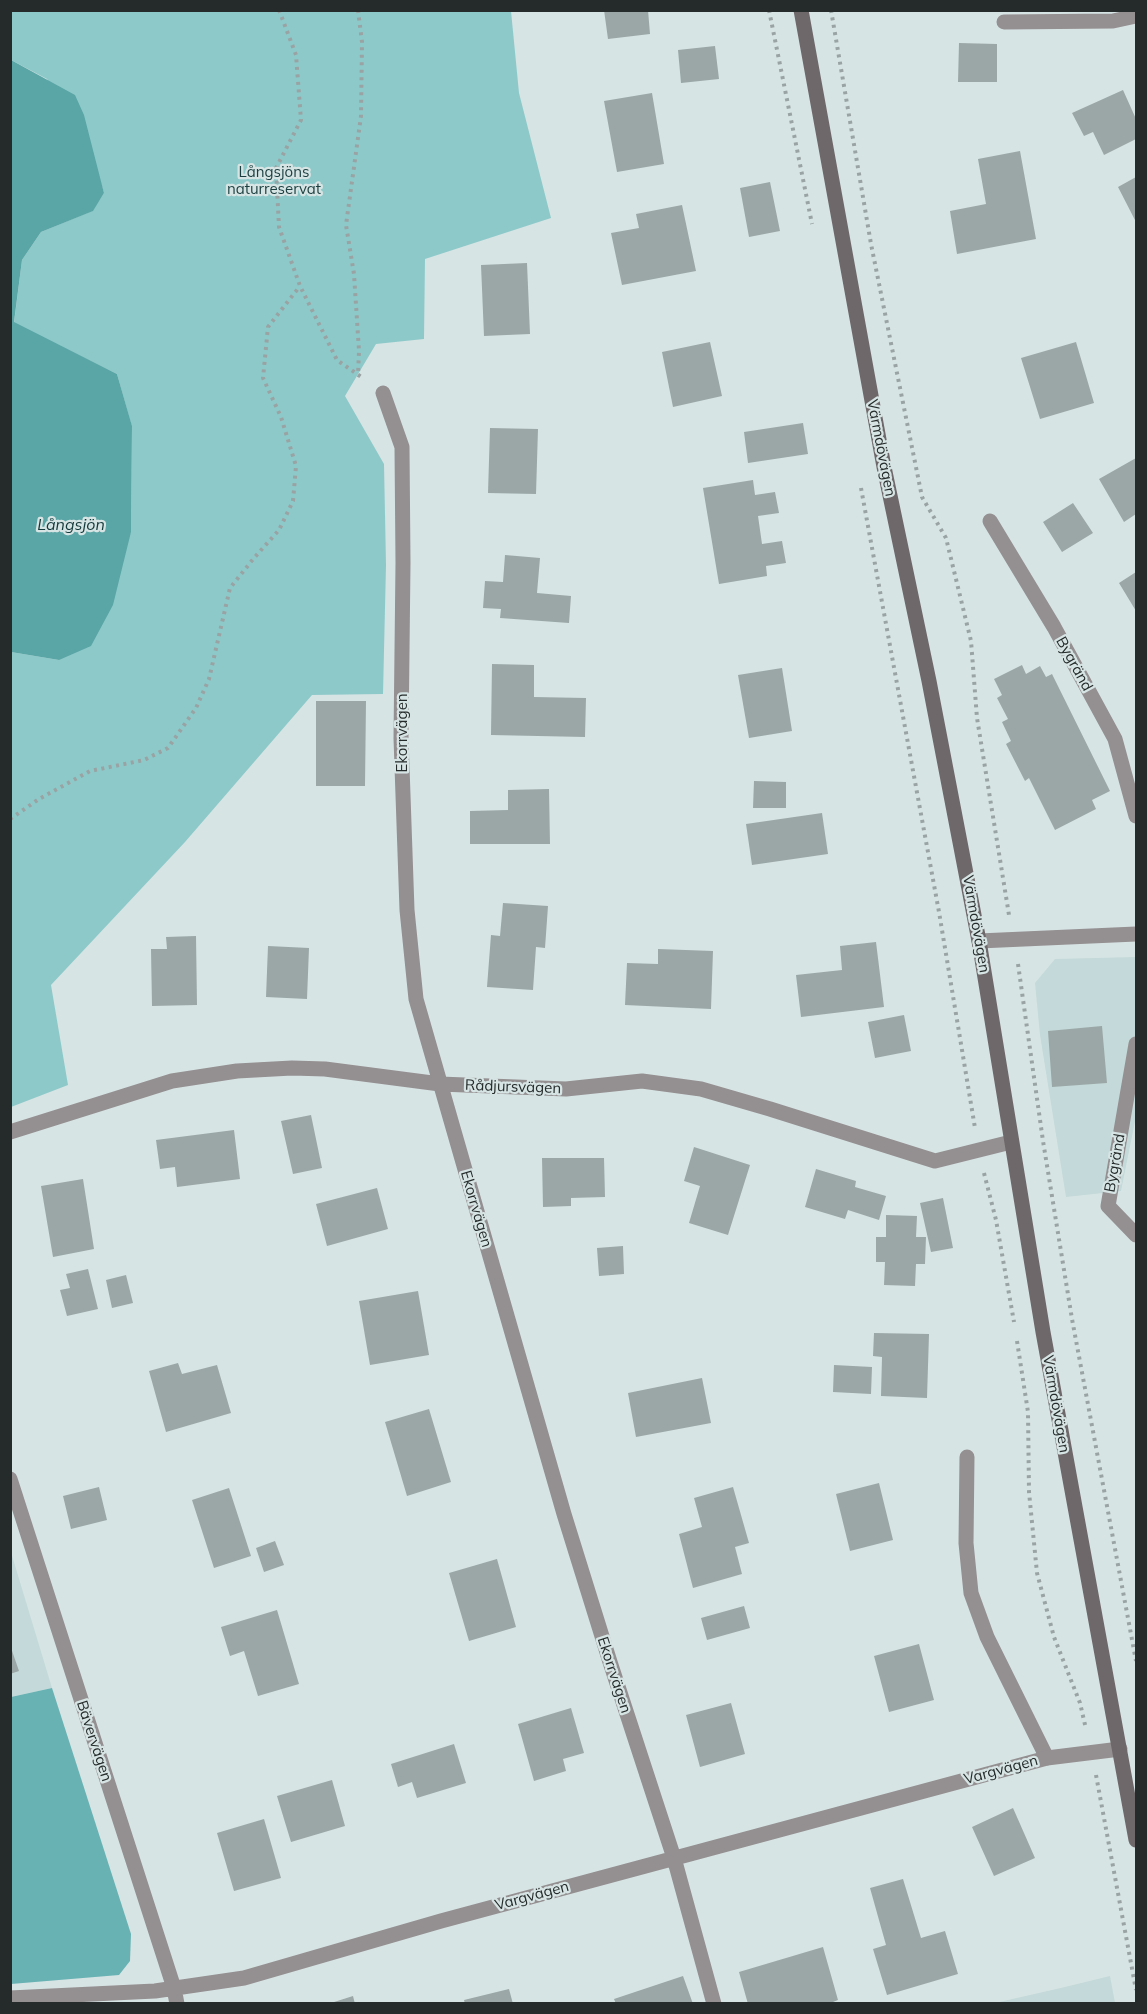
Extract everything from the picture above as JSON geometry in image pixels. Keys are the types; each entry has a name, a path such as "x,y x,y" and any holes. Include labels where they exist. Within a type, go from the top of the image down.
{"main road":[{"name":"Värmdövägen","path":"801,10 884,467 929,681 979,941 1043,1332 1137,1840"}],"street":[{"path":"1004,16 1113,21 1137,16"},
{"name":"Ekorrvägen","path":"383,393 402,447 400,738 407,910 416,999 564,1514 609,1662 674,1858 714,2004"},
{"name":"Bygränd","path":"990,521 1054,627 1115,739 1137,816"},
{"path":"979,941 1137,934"},
{"name":"Bygränd","path":"1137,1044 1108,1206 1137,1235"},
{"name":"Rådjursvägen","path":"10,1132 172,1081 237,1071 325,1069 440,1084 566,1089 642,1081 701,1089 934,1161 1011,1142"},
{"name":"Vargvägen","path":"967,1457 966,1543 971,1593 987,1637 1047,1758"},
{"name":"Bävervägen","path":"10,1479 176,1996"},
{"name":"Vargvägen","path":"10,1998 155,1991 176,1996 452,1918 1047,1758 1120,1749"}],"path":[{"path":"279,10 296,55 301,120 276,168 279,227 300,286 337,360 383,393"},
{"path":"358,10 362,42 361,116 346,225 354,274 359,351 358,375"},
{"path":"769,10 814,232"},
{"path":"831,10 872,244 922,496 946,538 971,641 977,718 1014,940 1043,1142 1072,1319 1137,1661"},
{"path":"10,819 39,799 90,771 144,760 168,748 196,708 209,679 230,588 279,530 293,501 296,466 281,417 263,378 268,327 300,286"},
{"path":"860,484 939,912 979,1151 996,1220 1028,1412 1029,1492 1037,1573 1054,1637 1080,1702 1092,1752 1137,1990"}],"shaded area":[{"path":"1136,957 1136,1116 1121,1191 1066,1197 1040,1035 1035,983 1055,959"},
{"path":"10,1549 52,1688 11,1697 10,1697"},
{"path":"52,1688 131,1934 130,1961 119,1975 11,1984 11,1697"},
{"path":"1110,1976 1115,2003 995,2003 1065,1987"}],"green space":[{"name":"Långsjöns naturreservat","path":"11,11 511,11 519,93 551,218 425,259 424,339 376,344 345,396 384,464 386,565 383,694 312,695 185,842 51,985 68,1085 11,1107 11,652 59,660 131,532 132,427 117,374 14,323 22,260 41,232 92,211 104,193 97,170 47,79 11,60"}],"water":[{"name":"Långsjön","path":"11,60 75,95 84,115 104,193 93,211 41,232 22,260 14,322 117,374 132,426 131,532 113,605 91,646 59,660 11,652"}],"building":[{"path":"604,10 648,10 650,34 608,39"},
{"path":"959,43 997,44 997,82 958,82"},
{"path":"715,46 719,79 681,83 678,50"},
{"path":"1123,90 1136,119 1136,139 1104,155 1093,132 1084,136 1072,113"},
{"path":"652,93 664,164 617,172 604,101"},
{"path":"1020,151 1036,239 957,254 950,211 986,204 978,159"},
{"path":"1136,177 1136,222 1118,187"},
{"path":"770,182 780,231 749,237 740,188"},
{"path":"682,205 696,271 622,285 611,233 639,228 636,214"},
{"path":"527,263 530,334 484,336 481,265"},
{"path":"710,342 722,396 673,407 662,352"},
{"path":"1076,342 1094,403 1040,419 1021,358"},
{"path":"803,423 808,454 748,463 744,432"},
{"path":"490,428 538,429 536,494 488,493"},
{"path":"1136,458 1136,514 1124,522 1099,479"},
{"path":"753,480 755,495 775,492 779,513 758,516 762,544 782,541 786,563 766,566 767,576 719,584 703,488"},
{"path":"1073,503 1093,533 1062,552 1043,522"},
{"path":"505,555 540,558 537,593 571,596 569,623 500,618 501,609 483,608 485,581 503,582"},
{"path":"1136,572 1136,611 1119,583"},
{"path":"492,664 534,665 534,697 586,698 585,737 491,735"},
{"path":"1022,665 1026,674 1040,666 1046,677 1052,674 1110,791 1092,800 1096,809 1055,830 1029,778 1025,781 1006,744 1011,741 1002,722 1008,719 997,698 1002,695 994,679"},
{"path":"782,668 792,731 749,738 738,675"},
{"path":"316,701 366,701 365,786 316,786"},
{"path":"754,781 786,782 786,808 753,808"},
{"path":"549,789 550,844 470,844 470,811 508,810 508,790"},
{"path":"822,813 828,854 752,865 746,824"},
{"path":"503,903 548,906 545,948 536,947 533,990 487,987 491,935 500,936"},
{"path":"196,936 197,1005 152,1006 151,949 167,949 166,937"},
{"path":"876,942 884,1007 801,1017 796,975 842,970 840,946"},
{"path":"268,946 309,948 307,999 266,997"},
{"path":"658,949 713,951 711,1009 625,1005 627,963 658,964"},
{"path":"904,1015 911,1051 875,1058 868,1022"},
{"path":"1102,1026 1107,1083 1052,1087 1048,1031"},
{"path":"311,1115 322,1168 293,1174 281,1121"},
{"path":"234,1130 240,1179 177,1187 175,1167 160,1169 156,1140"},
{"path":"694,1147 750,1165 728,1235 689,1223 700,1186 684,1181"},
{"path":"542,1158 604,1158 605,1197 571,1198 571,1206 543,1207"},
{"path":"816,1169 856,1181 855,1187 886,1196 879,1220 848,1210 845,1219 805,1207"},
{"path":"83,1179 94,1249 53,1257 41,1186"},
{"path":"377,1188 388,1229 327,1246 316,1204"},
{"path":"943,1198 953,1248 931,1252 920,1203"},
{"path":"886,1215 917,1216 916,1237 926,1237 925,1264 916,1264 915,1286 884,1285 885,1262 876,1262 876,1237 886,1237"},
{"path":"623,1246 624,1274 599,1276 597,1248"},
{"path":"88,1269 98,1309 67,1316 60,1290 70,1288 66,1274"},
{"path":"126,1275 133,1303 112,1308 106,1280"},
{"path":"418,1291 429,1355 370,1365 359,1301"},
{"path":"874,1333 929,1334 927,1398 881,1396 882,1357 873,1356"},
{"path":"178,1363 182,1374 217,1365 231,1413 166,1432 149,1371"},
{"path":"834,1365 872,1367 871,1394 833,1392"},
{"path":"702,1378 711,1423 636,1437 628,1393"},
{"path":"429,1409 451,1482 407,1496 385,1422"},
{"path":"879,1483 893,1540 850,1551 836,1494"},
{"path":"99,1487 107,1520 71,1529 63,1496"},
{"path":"733,1487 749,1543 735,1547 742,1574 693,1588 679,1534 702,1527 694,1498"},
{"path":"229,1488 251,1556 214,1568 192,1500"},
{"path":"275,1541 284,1565 264,1572 256,1548"},
{"path":"497,1559 516,1627 469,1641 449,1573"},
{"path":"744,1606 750,1628 707,1640 701,1618"},
{"path":"277,1610 299,1684 258,1696 244,1651 230,1656 221,1627"},
{"path":"919,1644 934,1700 889,1712 874,1656"},
{"path":"10,1645 19,1671 10,1674"},
{"path":"731,1703 745,1754 700,1767 686,1715"},
{"path":"571,1708 584,1753 563,1759 566,1771 534,1781 518,1724"},
{"path":"454,1744 466,1783 417,1798 412,1782 398,1787 391,1764"},
{"path":"332,1780 345,1826 291,1842 277,1796"},
{"path":"1013,1808 1035,1858 994,1876 972,1827"},
{"path":"264,1819 281,1878 234,1891 217,1833"},
{"path":"903,1879 921,1938 945,1931 958,1974 887,1995 873,1949 886,1945 870,1888"},
{"path":"823,1947 838,2000 828,2004 748,2004 739,1972"},
{"path":"683,1976 693,2004 616,2004 614,1999"},
{"path":"509,1989 513,2004 465,2004 464,2000"},
{"path":"353,1996 355,2004 331,2004 331,2003"}]}
